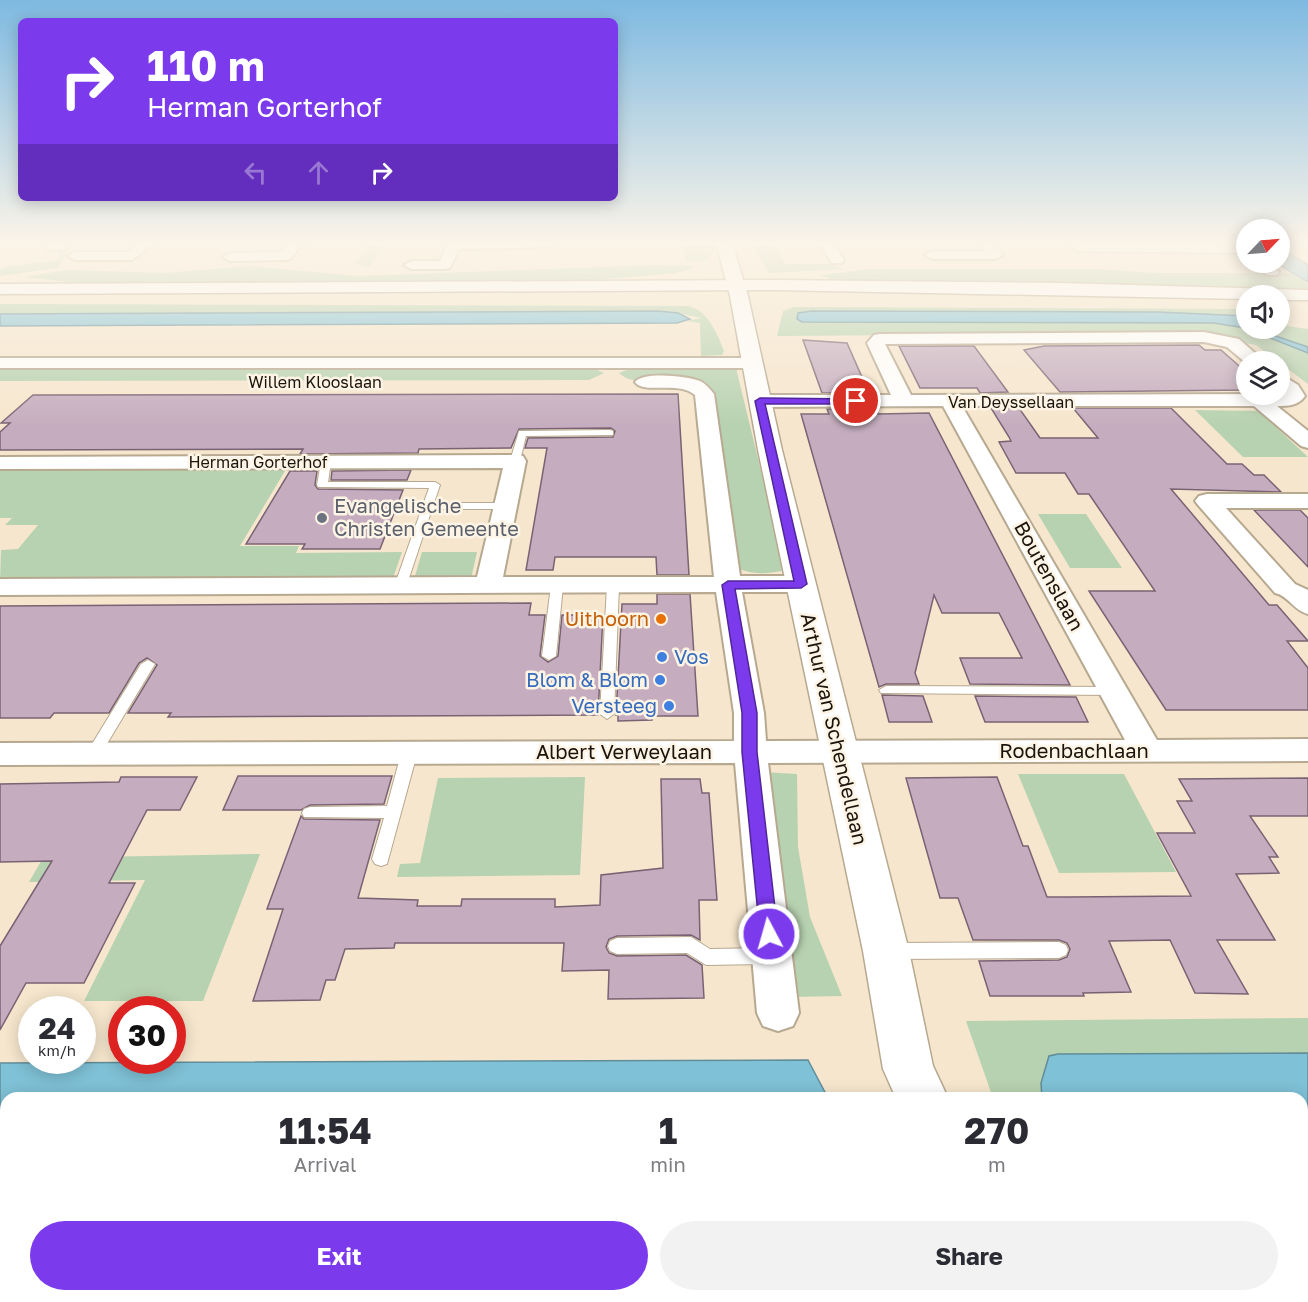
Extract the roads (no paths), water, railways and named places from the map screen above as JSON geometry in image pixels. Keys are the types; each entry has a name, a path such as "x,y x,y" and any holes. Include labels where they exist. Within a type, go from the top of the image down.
{"main road":[{"name":"Arthur van Schendellaan","path":"740,304 801,584 886,951 912,1088"}],"street":[{"path":"904,401 876,342 880,339 1204,337 1233,343 1243,351"},
{"name":"Willem Klooslaan","path":"0,363 612,373 752,363"},
{"path":"612,373 684,383 701,389 704,394 728,585 749,713 750,752 778,1013"},
{"name":"Van Deyssellaan","path":"1290,388 1295,396 1290,399"},
{"name":"Van Deyssellaan","path":"760,401 1236,402"},
{"name":"Boutenslaan","path":"950,402 1148,750"},
{"path":"1265,405 1308,442"},
{"path":"489,586 515,461"},
{"name":"Herman Gorterhof","path":"0,463 515,461"},
{"path":"1296,595 1207,501 1308,501"},
{"path":"0,587 801,584"},
{"name":"Rodenbachlaan","path":"839,751 1308,750"},
{"name":"Albert Verweylaan","path":"0,754 839,751"}],"lane":[{"path":"515,461 522,434 610,433"},
{"path":"326,462 322,485 435,485 400,587"},
{"path":"428,506 506,506"},
{"path":"607,714 613,585"},
{"path":"549,656 557,586"},
{"path":"94,753 148,664"},
{"path":"886,690 1113,691"},
{"path":"381,859 409,754"},
{"path":"310,813 393,812"},
{"path":"616,946 691,945 706,957 771,956"},
{"path":"886,951 1059,950"}],"water":[{"path":"658,311 678,313 690,319 677,323 0,326 0,314"},
{"path":"812,311 1158,312 1236,316 1236,327 1214,323 802,322 797,319 798,313"},
{"path":"1273,339 1284,339 1308,347 1308,353"},
{"path":"1308,1053 1308,1092 1042,1092 1041,1083 1049,1056 1058,1054"},
{"path":"808,1060 825,1092 0,1092 0,1063 18,1063 18,1074 96,1074 96,1063 108,1063 108,1074 186,1074 186,1062"}],"place":[{"name":"Evangelische Christen Gemeente","path":"322,518"},
{"name":"Uithoorn","path":"661,619"},
{"name":"Vos","path":"662,657"},
{"name":"Blom & Blom","path":"660,680"},
{"name":"Versteeg","path":"669,706"}]}
